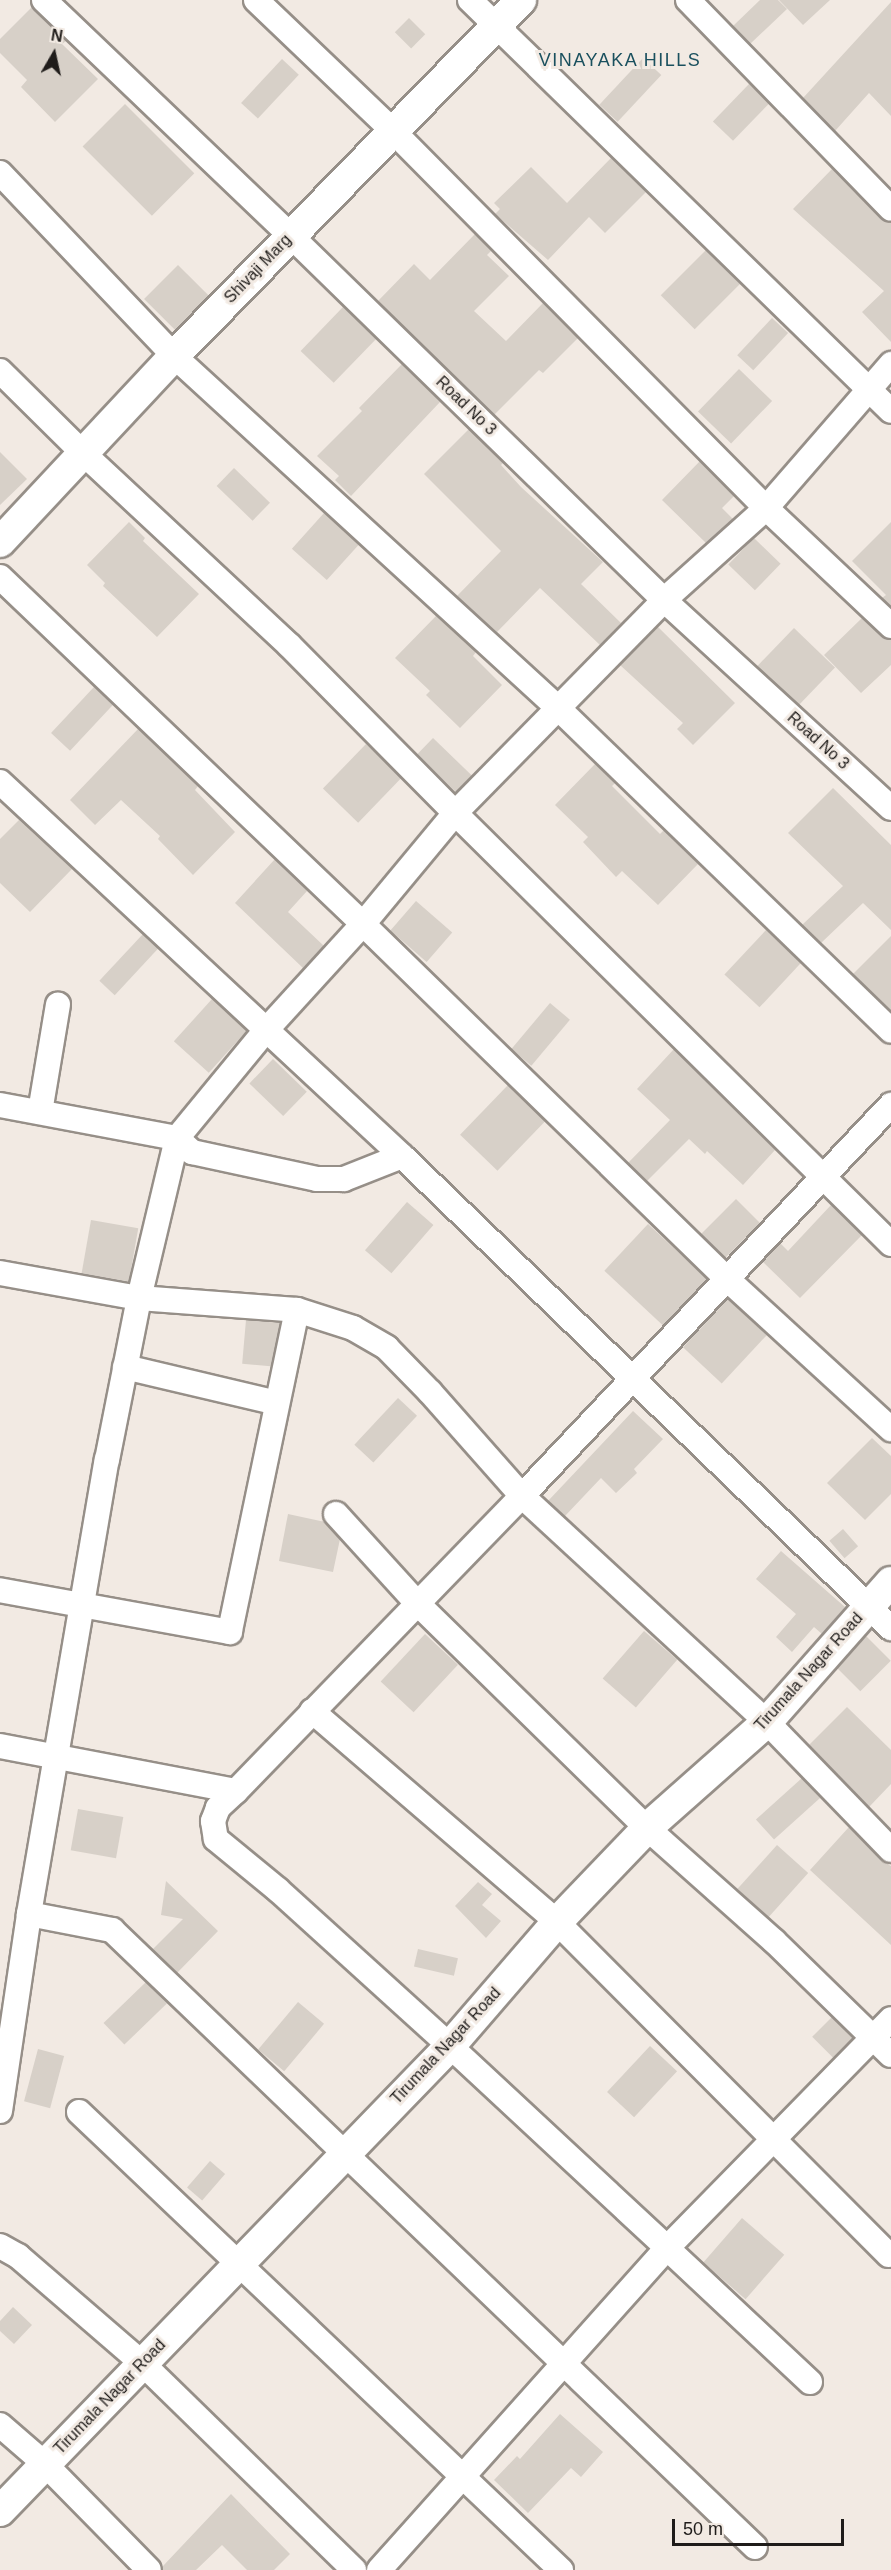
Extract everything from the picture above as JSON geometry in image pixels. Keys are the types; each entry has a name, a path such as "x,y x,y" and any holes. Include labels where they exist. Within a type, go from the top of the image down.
{"street":[{"name":"Road No 3","path":"44,0 291,236 664,600 891,808"},
{"path":"256,0 393,131 766,508 891,626"},
{"path":"470,0 891,411"},
{"name":"Shivaji Marg","path":"0,543 174,356 521,0"},
{"path":"688,0 891,209"},
{"path":"0,173 174,356 557,707 891,1031"},
{"path":"0,2110 2,2072 55,1755 84,1606 125,1367 177,1138 267,1029 363,924 455,813 664,600 766,508 891,364"},
{"path":"0,371 83,453 289,645 455,813 891,1244"},
{"path":"0,577 363,924 726,1278 891,1429"},
{"path":"0,782 402,1156 891,1628"},
{"path":"40,1112 58,1004"},
{"path":"0,1105 177,1138 192,1152 317,1179 344,1179 402,1156"},
{"path":"810,2382 450,2046 278,1890 216,1839 213,1821 218,1808 237,1791 416,1602 522,1496 891,1105"},
{"path":"0,1273 139,1298 297,1310 353,1328 387,1348 430,1392 522,1496 767,1722 891,1850"},
{"path":"0,1590 230,1632 297,1310"},
{"path":"125,1367 277,1403"},
{"path":"336,1514 416,1602 647,1828 774,1941 891,2055"},
{"name":"Tirumala Nagar Road","path":"0,2511 450,2046 557,1922 647,1828 767,1722 891,1582"},
{"path":"312,1711 557,1922 889,2255"},
{"path":"0,1746 237,1791"},
{"path":"29,1914 112,1930 174,1992 565,2362 755,2547"},
{"path":"379,2570 667,2247 891,2019"},
{"path":"79,2112 561,2570"},
{"path":"0,2246 18,2256 143,2364 354,2570"},
{"path":"0,2425 45,2464 149,2570"}],"building":[{"path":"760,0 778,0 787,9 750,44 733,26"},
{"path":"779,0 830,0 803,25"},
{"path":"891,2 891,116 869,93 835,131 803,98"},
{"path":"32,7 66,41 62,44 98,79 55,122 21,87 27,80 0,53 0,39"},
{"path":"409,18 425,34 411,48 395,32"},
{"path":"643,58 661,75 618,122 599,105"},
{"path":"282,59 299,75 258,119 241,103"},
{"path":"749,84 769,103 733,141 713,121"},
{"path":"125,104 194,173 152,216 83,146"},
{"path":"611,158 646,192 605,233 589,217 548,260 495,214 500,209 494,203 531,167 567,203"},
{"path":"832,169 881,219 891,223 891,342 862,312 884,291 793,209"},
{"path":"475,234 491,251 487,255 509,276 474,311 506,341 543,303 578,338 543,373 539,370 494,415 378,301 414,264 430,280"},
{"path":"706,250 740,284 695,329 661,295"},
{"path":"178,265 209,296 175,330 144,299"},
{"path":"343,307 376,339 334,383 301,351"},
{"path":"772,318 788,333 753,370 737,355"},
{"path":"402,364 440,402 351,496 335,480 339,476 317,456 362,411 359,408"},
{"path":"739,369 772,401 731,443 698,411"},
{"path":"469,429 503,463 501,465 521,487 603,562 581,584 621,623 600,645 540,588 497,632 457,596 501,551 424,474"},
{"path":"0,452 27,479 0,505"},
{"path":"700,461 734,496 722,508 733,519 706,543 662,500"},
{"path":"234,468 270,503 253,521 217,486"},
{"path":"324,513 359,544 327,580 292,549"},
{"path":"129,522 145,538 143,541 199,594 157,637 103,586 105,583 87,565"},
{"path":"891,522 891,606 882,598 886,595 852,561"},
{"path":"754,538 781,564 755,590 728,565"},
{"path":"436,616 476,652 473,656 502,685 460,728 426,695 430,691 395,658"},
{"path":"862,618 881,636 891,640 891,665 861,693 824,655"},
{"path":"658,627 735,703 693,745 677,729 683,723 620,665"},
{"path":"794,628 835,668 798,706 757,666"},
{"path":"94,687 113,705 70,751 51,733"},
{"path":"138,729 198,786 195,790 235,832 193,875 158,839 160,836 121,800 95,825 70,800"},
{"path":"433,738 472,776 456,792 417,755"},
{"path":"366,744 401,778 358,823 323,789"},
{"path":"595,764 615,783 612,786 660,834 664,830 698,864 658,905 622,871 616,877 583,842 588,837 555,805"},
{"path":"833,788 891,845 891,930 863,903 821,943 802,925 843,886 788,833"},
{"path":"19,820 72,869 30,912 0,883 0,839"},
{"path":"275,859 307,891 288,912 324,946 303,968 235,903"},
{"path":"416,901 452,932 427,962 390,930"},
{"path":"766,930 801,963 760,1007 724,975"},
{"path":"143,934 158,948 115,995 99,981"},
{"path":"891,936 891,1011 853,974"},
{"path":"212,999 247,1030 209,1073 174,1041"},
{"path":"550,1003 570,1020 531,1066 511,1049"},
{"path":"674,1049 775,1150 743,1185 707,1151 705,1154 689,1139 647,1181 628,1163 670,1120 637,1089"},
{"path":"273,1059 307,1092 283,1116 249,1083"},
{"path":"508,1085 545,1121 497,1171 460,1135"},
{"path":"736,1199 760,1223 725,1258 701,1234"},
{"path":"407,1202 433,1225 391,1273 365,1250"},
{"path":"831,1205 862,1235 800,1298 763,1262 780,1243 788,1251"},
{"path":"91,1220 138,1228 129,1282 82,1273"},
{"path":"648,1224 707,1279 664,1326 604,1271"},
{"path":"728,1299 767,1335 722,1383 683,1347"},
{"path":"246,1320 280,1323 276,1367 242,1364"},
{"path":"398,1398 417,1416 373,1463 354,1445"},
{"path":"633,1411 663,1439 634,1469 637,1473 616,1493 601,1478 565,1516 548,1501"},
{"path":"872,1438 891,1456 891,1494 865,1520 827,1483"},
{"path":"288,1514 325,1522 340,1539 333,1572 279,1561"},
{"path":"843,1529 858,1546 845,1558 829,1541"},
{"path":"781,1551 845,1607 822,1634 814,1627 792,1652 776,1637 796,1614 756,1579"},
{"path":"644,1631 677,1660 636,1707 603,1679"},
{"path":"425,1634 458,1665 414,1712 381,1682"},
{"path":"866,1636 891,1661 860,1691 836,1666"},
{"path":"847,1707 891,1750 891,1784 869,1807 809,1745"},
{"path":"802,1778 820,1798 774,1840 756,1819"},
{"path":"78,1809 123,1817 116,1858 71,1850"},
{"path":"849,1827 881,1860 891,1866 891,1945 810,1870"},
{"path":"777,1845 808,1873 769,1917 738,1889"},
{"path":"166,1881 218,1931 177,1973 153,1949 183,1919 161,1915"},
{"path":"478,1882 492,1894 482,1905 501,1921 486,1938 455,1906"},
{"path":"418,1949 458,1958 454,1976 414,1967"},
{"path":"146,1982 167,2004 124,2045 104,2023"},
{"path":"298,2002 324,2024 284,2071 258,2049"},
{"path":"832,2017 853,2038 833,2058 812,2037"},
{"path":"650,2046 677,2071 634,2117 607,2092"},
{"path":"38,2049 64,2056 50,2108 24,2101"},
{"path":"210,2161 225,2174 202,2201 187,2187"},
{"path":"742,2218 784,2255 746,2299 703,2263"},
{"path":"13,2307 32,2325 14,2344 0,2331 0,2321"},
{"path":"560,2414 603,2452 581,2477 571,2468 528,2513 494,2480 517,2456 520,2459"},
{"path":"231,2494 290,2554 274,2570 247,2570 222,2545 196,2570 163,2570 163,2566"}],"district":[{"name":"VINAYAKA HILLS","path":"620,60"}]}
